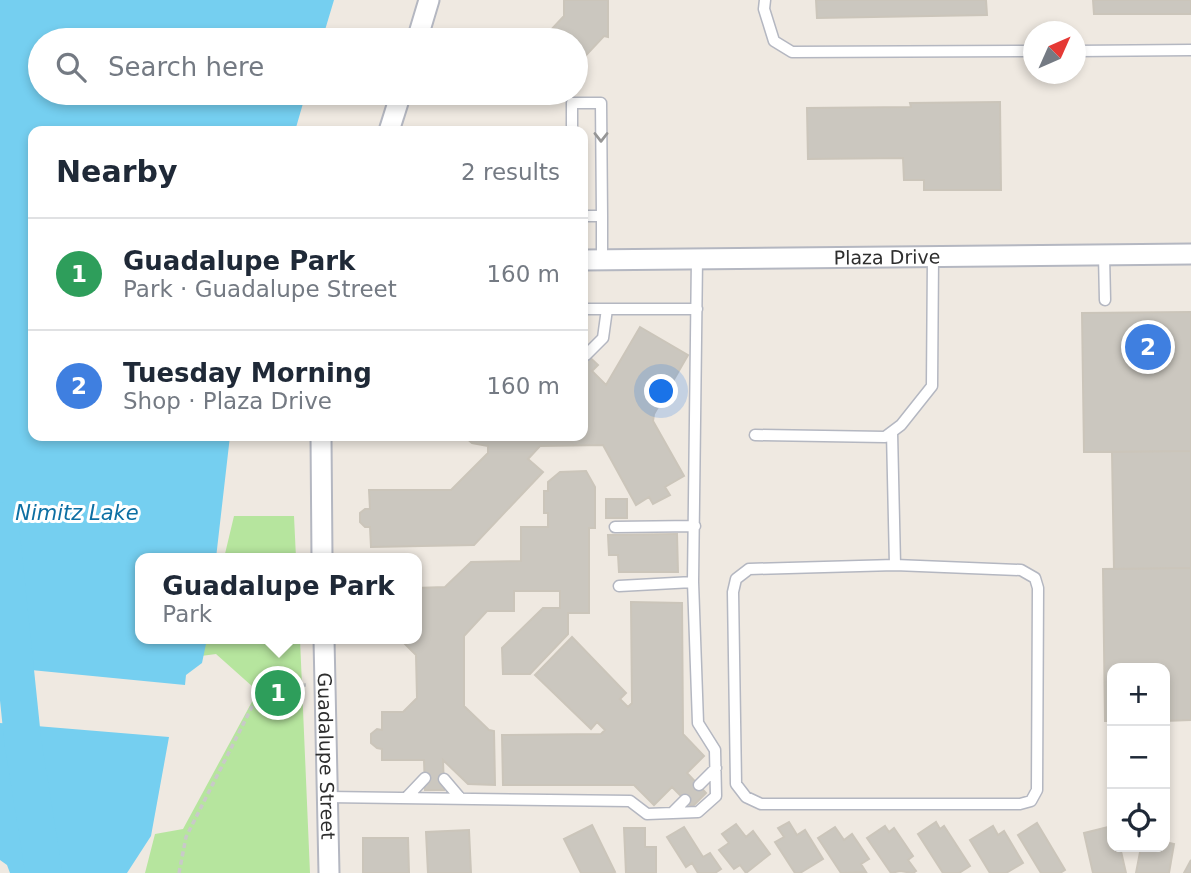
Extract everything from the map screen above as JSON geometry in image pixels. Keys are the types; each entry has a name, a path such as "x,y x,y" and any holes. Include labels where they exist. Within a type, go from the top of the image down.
{"street":[{"path":"421,28 429,0"},
{"path":"391,126 397,105"},
{"name":"Plaza Drive","path":"592,260 1191,254"},
{"path":"321,441 322,553"},
{"name":"Guadalupe Street","path":"324,644 329,873"}],"lane":[{"path":"765,0 764,9 775,41 792,51 1023,51"},
{"path":"1086,51 1191,50"},
{"path":"588,103 601,103 602,216 592,260"},
{"path":"572,105 572,126"},
{"path":"588,216 602,216"},
{"path":"1104,255 1105,300"},
{"path":"755,435 884,437 901,425 932,386 933,256"},
{"path":"327,797 630,802 647,814 698,812 716,796 715,750 698,723 693,582 697,258"},
{"path":"588,309 697,309"},
{"path":"588,353 603,338 607,309"},
{"path":"892,432 895,565"},
{"path":"615,527 695,526"},
{"path":"895,565 1021,570 1035,578 1038,588 1037,790 1031,801 1020,804 761,804 747,797 736,783 733,592 736,579 749,569 895,565"},
{"path":"619,586 693,582"},
{"path":"699,785 716,768"},
{"path":"405,798 425,778"},
{"path":"444,779 461,799"},
{"path":"672,813 685,800"}],"path":[{"path":"179,873 186,837 263,685 325,685"}],"green space":[{"path":"234,516 294,516 296,553 225,553"},
{"path":"204,644 300,644 310,873 145,873 155,834 183,829 254,698 253,687 216,654 201,656"}],"water":[{"name":"Nimitz Lake","path":"0,0 334,0 326,28 28,28 28,105 303,105 296,126 28,126 28,441 229,441 217,553 135,553 135,644 206,644 202,663 186,675 185,685 0,667"},
{"path":"0,723 169,737 151,836 127,873 10,873 7,865 0,860"}],"building":[{"path":"564,0 608,0 608,37 604,36 588,53 588,28 553,28 564,16"},
{"path":"816,0 986,0 987,15 817,18"},
{"path":"1093,0 1191,0 1191,14 1094,14"},
{"path":"1000,102 1001,190 924,190 924,180 904,180 903,158 808,159 807,108 911,107 910,103"},
{"path":"1191,312 1191,451 1084,452 1082,313"},
{"path":"640,327 688,355 654,414 653,421 684,476 665,487 670,495 653,504 649,497 636,505 603,445 540,446 528,459 543,472 474,545 371,547 370,527 365,527 360,522 360,513 370,509 369,490 451,490 488,453 488,446 470,441 588,441 588,356 598,365 592,371 606,385"},
{"path":"1191,451 1191,568 1114,569 1112,452"},
{"path":"586,471 595,487 595,528 589,528 589,613 568,613 568,634 530,674 503,674 502,648 543,608 560,608 560,591 514,591 514,611 487,611 464,636 464,706 489,730 494,731 495,785 468,784 443,760 444,790 425,790 424,760 382,760 382,749 371,743 371,734 377,729 382,730 382,712 403,712 417,698 416,655 405,644 422,644 422,588 445,587 471,562 521,561 521,527 548,527 548,513 544,513 544,491 548,491 548,482 560,472"},
{"path":"606,499 627,499 627,518 606,518"},
{"path":"677,534 678,572 619,572 618,555 609,555 608,535"},
{"path":"1191,568 1191,720 1170,721 1170,663 1107,663 1105,721 1103,569"},
{"path":"631,602 682,603 683,734 704,756 687,773 706,793 692,807 672,787 654,805 634,785 503,785 502,735 601,734 605,730 597,722 591,729 535,675 572,637 626,693 620,699 628,707 632,703"},
{"path":"789,822 797,835 805,830 823,859 800,873 795,873 775,842 784,837 778,828"},
{"path":"936,822 940,829 944,826 970,866 959,873 943,873 918,834"},
{"path":"1037,823 1065,870 1060,873 1041,873 1018,835"},
{"path":"736,824 746,837 753,831 770,854 746,873 740,865 734,869 719,850 729,843 722,834"},
{"path":"592,825 615,872 581,873 564,839"},
{"path":"885,826 889,832 894,828 913,856 908,860 916,871 913,873 891,873 867,838"},
{"path":"993,826 998,835 1004,831 1023,863 1006,873 990,873 970,840"},
{"path":"684,827 703,857 710,853 721,869 715,873 698,873 692,863 686,867 667,837"},
{"path":"835,827 844,840 852,834 869,859 861,864 866,872 841,873 818,838"},
{"path":"1107,827 1107,852 1121,852 1126,873 1093,873 1084,833"},
{"path":"624,828 645,828 645,847 656,847 656,873 626,873"},
{"path":"469,830 471,873 428,873 426,832"},
{"path":"363,838 408,838 409,873 363,873"},
{"path":"1170,843 1174,844 1169,873 1136,873 1140,852 1170,852"},
{"path":"1191,860 1191,873 1184,873"}],"waterway":[{"path":"0,521 23,743 44,873"}],"place":[{"name":"Tuesday Morning","path":"1148,347"},
{"name":"Guadalupe Park","path":"278,693"}]}
